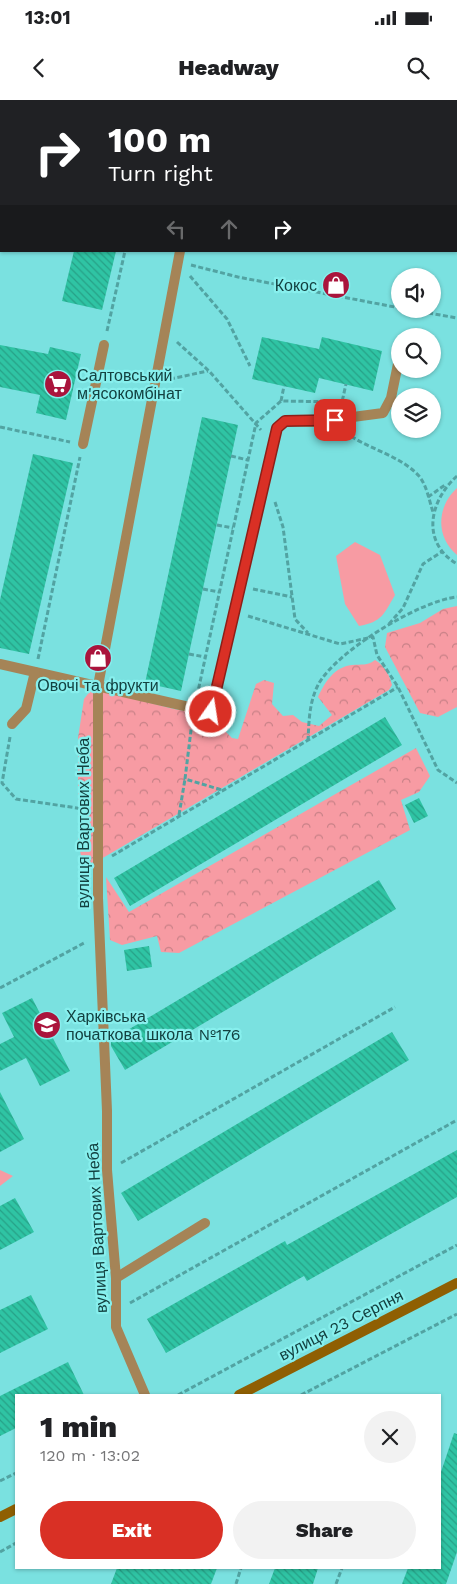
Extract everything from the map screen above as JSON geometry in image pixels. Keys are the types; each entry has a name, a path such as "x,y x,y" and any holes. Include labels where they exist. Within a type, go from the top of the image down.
{"street":[{"name":"вулиця Вартових Неба","path":"145,1394 116,1327 116,1278 107,1170 107,1111 99,935 97,811 98,686 180,252"},
{"path":"83,444 104,345"},
{"path":"0,664 211,712 277,428 285,421 335,420 347,416 383,413 391,398 395,378"},
{"path":"12,724 26,710 35,672"},
{"path":"116,1278 205,1224"},
{"name":"вулиця 23 Серпня","path":"241,1394 457,1283"},
{"path":"0,1517 15,1510"}],"path":[{"path":"104,345 125,252"},
{"path":"178,262 238,277 391,306"},
{"path":"178,262 227,319 250,366"},
{"path":"441,315 457,318"},
{"path":"164,330 209,371 273,443"},
{"path":"154,382 209,371"},
{"path":"281,401 284,386"},
{"path":"335,420 345,432 361,444 403,463 419,476 433,512"},
{"path":"0,427 83,444 35,672"},
{"path":"232,456 248,460"},
{"path":"428,497 457,476"},
{"path":"265,479 279,510 283,527 295,619 309,634"},
{"path":"450,482 439,496 433,512 432,526 436,539 443,551 457,566"},
{"path":"217,525 233,528"},
{"path":"308,741 310,708 319,684 336,664 388,625 402,608 423,564 443,551"},
{"path":"203,589 219,592"},
{"path":"264,591 292,598"},
{"path":"388,625 404,618 415,610 457,597"},
{"path":"260,618 340,644 373,637"},
{"path":"373,637 377,655 398,688 438,770 457,783"},
{"path":"190,654 205,657"},
{"path":"98,864 398,688"},
{"path":"12,724 1,782 16,799 97,811"},
{"path":"179,816 191,731"},
{"path":"185,779 224,790"},
{"path":"0,988 99,935"},
{"path":"107,1170 395,1007"},
{"path":"117,1311 457,1120"},
{"path":"180,1394 457,1245"},
{"path":"303,1394 457,1314"},
{"path":"0,1481 15,1474"},
{"path":"0,1552 15,1544"},
{"path":"236,1584 241,1569"},
{"path":"336,1584 342,1569"}],"green space":[{"path":"457,488 457,555 445,539 441,522 445,504"},
{"path":"355,542 380,555 395,595 382,616 373,622 359,626 345,604 336,556"},
{"path":"457,606 457,707 438,717 420,713 385,647 387,633 420,623 443,609"},
{"path":"375,660 388,674 392,685 389,690 101,859 91,863 81,856 78,841 81,815 78,795 78,738 84,699 91,690 103,691 202,714 213,719 232,738 238,739 256,684 264,680 274,683 272,704 283,716 293,715 302,722 319,726 332,715 318,697 331,676 346,666 367,664"},
{"path":"416,748 430,776 419,792 401,800 410,830 179,953 161,952 157,936 122,945 110,940 106,877 129,912"},
{"path":"0,1170 13,1176 0,1186"}],"building":[{"path":"74,252 116,252 102,310 62,301"},
{"path":"262,337 319,349 322,337 382,351 373,391 319,378 315,393 252,379"},
{"path":"0,345 48,354 50,347 81,354 66,420 36,413 40,395 0,387"},
{"path":"202,417 238,425 181,691 145,683"},
{"path":"33,454 73,463 29,654 0,648 0,600"},
{"path":"385,717 402,745 130,906 114,878"},
{"path":"419,798 428,816 414,823 405,805"},
{"path":"379,880 396,909 125,1070 111,1046 111,1040"},
{"path":"149,946 152,967 127,971 124,950"},
{"path":"32,998 70,1071 40,1086 26,1058 0,1071 0,1044 14,1037 2,1013"},
{"path":"392,1032 409,1060 138,1221 121,1193"},
{"path":"0,1092 24,1139 0,1152"},
{"path":"457,1150 457,1197 307,1281 304,1276 166,1353 147,1319 285,1241 287,1245"},
{"path":"15,1198 34,1232 0,1250 0,1206"},
{"path":"31,1295 48,1329 0,1353 0,1310"},
{"path":"68,1362 84,1394 15,1394 15,1428 0,1436 0,1396"},
{"path":"454,1433 457,1434 457,1552 446,1584 402,1584 408,1569 441,1569 441,1472"},
{"path":"117,1569 217,1569 211,1584 111,1584"},
{"path":"275,1569 318,1569 313,1584 269,1584"}],"place":[{"name":"Кокос","path":"336,285"},
{"name":"Салтовський м'ясокомбінат","path":"58,384"},
{"name":"Овочі та фрукти","path":"98,658"},
{"name":"Харківська початкова школа №176","path":"47,1025"}],"route":[{"path":"211,712 277,428 285,421 316,422 335,420"}]}
